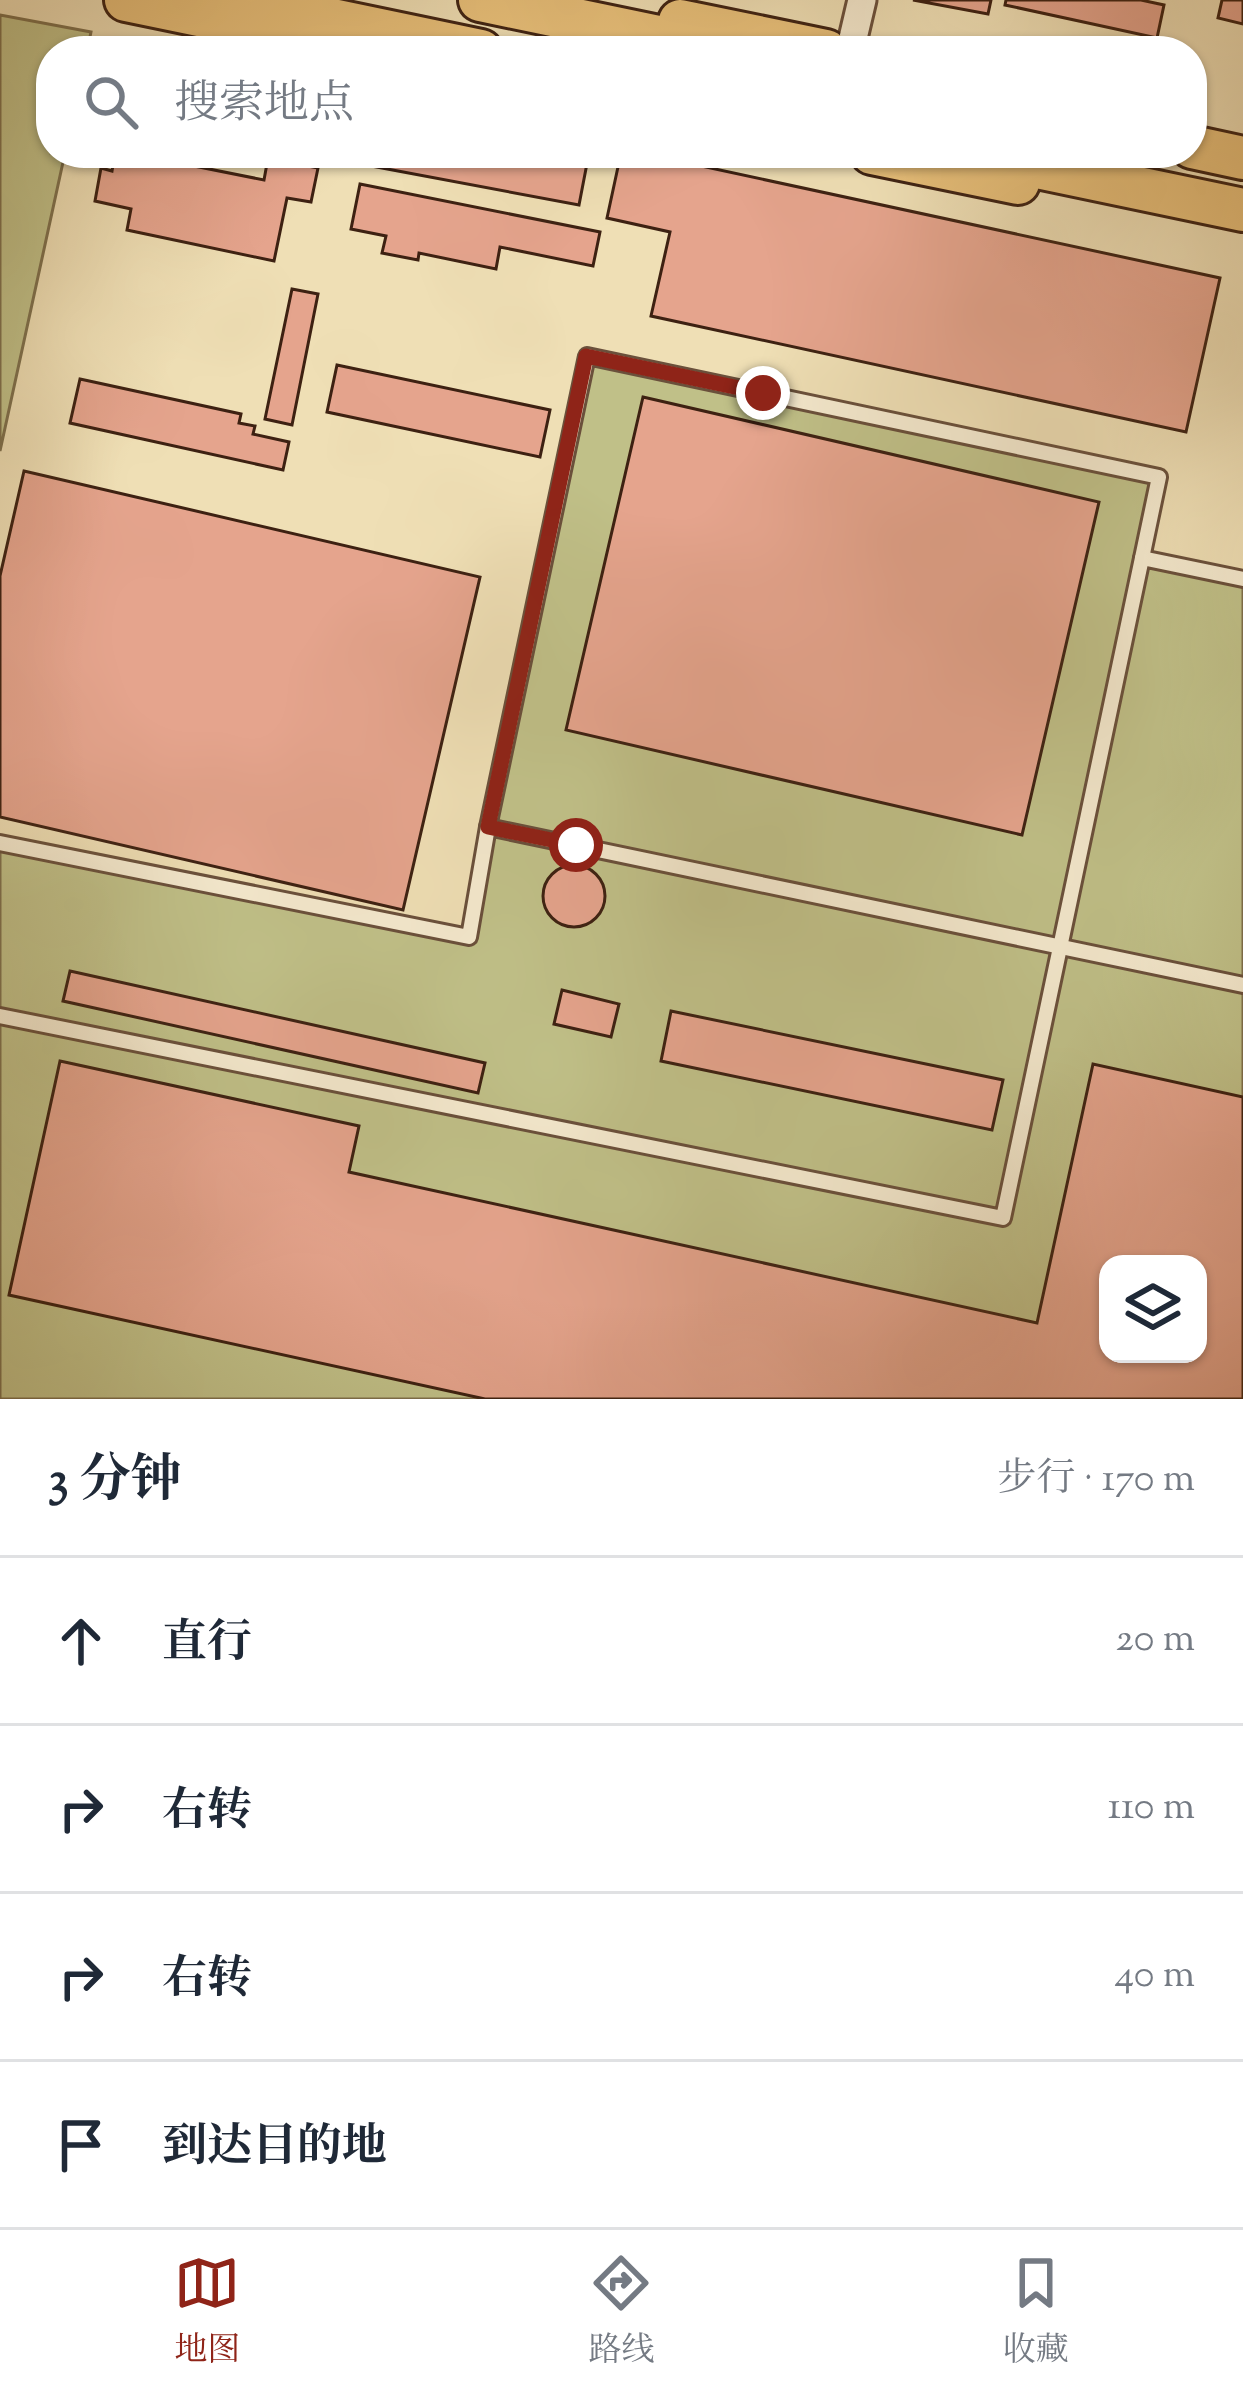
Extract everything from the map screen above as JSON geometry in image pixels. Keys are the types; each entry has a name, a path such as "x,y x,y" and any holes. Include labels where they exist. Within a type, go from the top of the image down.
{"main road":[{"path":"126,0 301,36"},
{"path":"236,0 409,36"},
{"path":"480,0 654,36"},
{"path":"581,0 754,36"},
{"path":"1207,129 1243,136"},
{"path":"1207,150 1243,158"},
{"path":"945,168 1243,229"},
{"path":"1042,168 1243,210"}],"street":[{"path":"854,36 862,0"}],"lane":[{"path":"0,843 469,938 586,356 1159,477 1003,1218 0,1016"},
{"path":"1142,558 1243,579"},
{"path":"488,827 1243,985"}],"green space":[{"path":"0,15 91,32 90,36 36,36 36,168 62,168 0,451"},
{"path":"587,356 1159,477 1142,558 1243,579 1243,1399 0,1399 0,843 469,937"}],"building":[{"path":"913,0 991,0 988,14"},
{"path":"1006,0 1141,0 1164,5 1157,36 1148,36 1005,5"},
{"path":"1222,0 1243,0 1243,24 1218,18"},
{"path":"101,168 204,168 264,180 266,168 318,168 311,202 287,198 274,261 127,230 131,209 95,201"},
{"path":"382,168 586,168 579,205"},
{"path":"618,168 710,168 1220,278 1186,432 651,316 670,232 607,218"},
{"path":"360,184 600,232 593,266 500,247 496,269 419,253 418,260 382,253 386,236 351,229"},
{"path":"292,289 318,294 292,425 265,419"},
{"path":"337,365 550,410 540,457 327,412"},
{"path":"80,379 241,414 239,423 255,426 253,434 289,442 283,470 70,423"},
{"path":"643,397 1099,502 1022,835 566,730"},
{"path":"24,471 480,577 403,910 0,817 0,576"},
{"path":"574,865 596,874 605,896 596,918 574,927 552,918 543,896 552,874"},
{"path":"70,971 485,1063 478,1093 63,1001"},
{"path":"562,990 619,1004 611,1037 554,1024"},
{"path":"671,1011 1003,1080 992,1130 661,1061"},
{"path":"60,1061 359,1126 349,1172 1037,1323 1093,1064 1243,1097 1243,1399 485,1399 9,1295"}],"route":[{"path":"576,845 488,827 586,356 763,393"}]}
